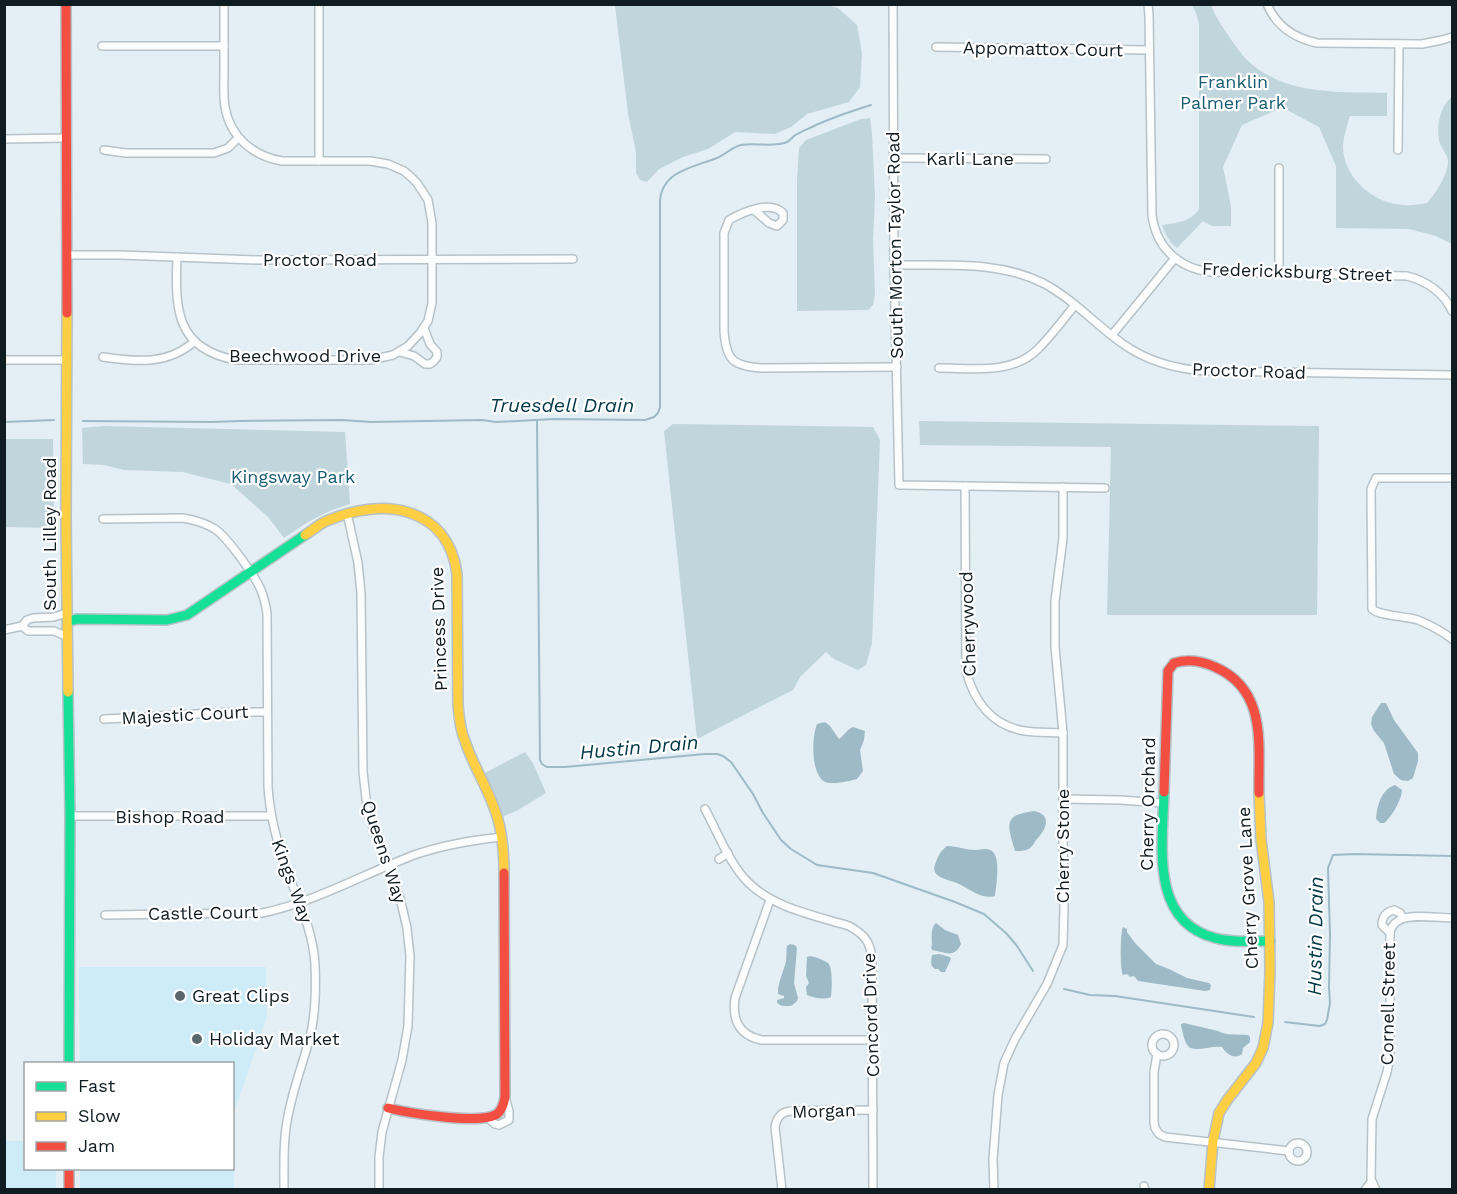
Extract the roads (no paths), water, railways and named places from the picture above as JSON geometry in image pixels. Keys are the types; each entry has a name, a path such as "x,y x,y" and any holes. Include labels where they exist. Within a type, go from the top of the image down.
{"street":[{"name":"South Lilley Road","path":"66,4 69,1062"},
{"path":"104,150 126,153 214,153 228,148 238,138 225,108 224,4"},
{"path":"319,4 319,161"},
{"name":"South Morton Taylor Road","path":"893,4 894,265 899,486 965,486"},
{"name":"Fredericksburg Street","path":"1148,4 1152,215 1154,229 1166,250 1188,267 1205,272 1407,276 1421,280 1436,290 1452,311"},
{"path":"1267,4 1280,25 1293,35 1308,41 1399,44 1431,43 1452,37"},
{"path":"1398,150 1399,44"},
{"path":"102,46 224,46"},
{"name":"Appomattox Court","path":"936,47 1149,50"},
{"path":"4,139 66,138"},
{"name":"Beechwood Drive","path":"195,341 213,353 236,360 369,360 400,352 414,340 428,321 432,303 430,209 424,192 411,177 396,167 378,162 271,159 252,150 238,138"},
{"name":"Karli Lane","path":"894,158 1046,159"},
{"path":"1279,168 1279,273"},
{"path":"754,210 744,212 729,220 724,233 724,331 726,347 732,360 746,367 761,368 897,367"},
{"name":"Proctor Road","path":"67,255 258,261 573,260"},
{"path":"103,357 143,361 159,359 180,352 195,341 184,327 178,309 177,257"},
{"path":"1112,335 1175,258"},
{"name":"Proctor Road","path":"894,265 981,266 1027,276 1059,293 1124,345 1173,367 1194,370 1452,375"},
{"path":"939,368 998,368 1016,364 1039,348 1075,305"},
{"name":"Beechwood Drive","path":"400,352 414,356 425,364 434,362 437,352 430,344 424,328"},
{"path":"4,360 67,360"},
{"path":"1452,478 1376,477 1371,489 1371,608 1374,611 1418,620 1452,637"},
{"path":"965,486 1105,488"},
{"name":"Cherrywood","path":"965,486 966,671 973,691 978,702 1008,725 1024,731 1063,733"},
{"name":"Cherry Stone","path":"994,1190 993,1159 998,1095 1004,1063 1011,1046 1047,984 1063,945 1063,733 1055,639 1055,601 1063,538 1063,487"},
{"name":"Princess Drive","path":"4,630 22,626 27,620 33,618 54,616 78,619 166,620 179,618 194,612 326,521 364,509 381,507 409,511 432,525 442,536 450,548 457,577 460,724 469,753 500,823 504,853 505,1097 502,1109 495,1116 487,1117 429,1117 388,1108"},
{"name":"Queens Way","path":"347,513 362,593 364,795 370,820 400,898 408,942 410,970 406,1039 380,1144 379,1190"},
{"name":"Kings Way","path":"104,519 183,518 206,524 226,539 260,588 267,609 268,787 271,816 282,857 308,923 315,963 315,1001 310,1036 288,1117 284,1151 284,1190"},
{"name":"Princess Drive","path":"22,626 28,631 54,631 68,637"},
{"name":"Cherry Grove Lane","path":"1172,663 1197,662 1211,665 1238,681 1253,705 1259,734 1259,790 1263,854 1268,886 1270,941 1267,1035 1256,1065 1225,1101 1218,1115 1212,1142 1209,1190"},
{"name":"Cherry Orchard","path":"1172,663 1168,671 1162,878 1169,899 1178,914 1196,930 1212,938 1235,941 1270,941"},
{"name":"Majestic Court","path":"104,719 206,712 267,712"},
{"path":"1063,799 1163,803"},
{"name":"Concord Drive","path":"705,809 744,878 770,900 849,926 858,931 868,942 872,957 873,1190"},
{"name":"Bishop Road","path":"70,816 271,816"},
{"name":"Castle Court","path":"105,915 254,914 277,910 417,854 444,846 502,837"},
{"path":"719,859 728,853"},
{"path":"770,900 735,998 734,1014 741,1029 749,1036 761,1040 873,1040"},
{"name":"Cornell Street","path":"1365,1190 1374,1187 1372,1119 1390,1056 1390,933 1396,922 1403,918 1394,910 1384,916 1382,925 1390,933"},
{"path":"1403,918 1452,918"},
{"path":"1157,1054 1154,1072 1154,1122 1156,1132 1161,1136 1289,1151"},
{"name":"Morgan","path":"782,1190 775,1127 780,1114 791,1111 873,1110"},
{"path":"69,1170 69,1190"}],"waterway":[{"name":"Truesdell Drain","path":"83,421 482,420 496,422 554,419 645,420 654,417 660,407 660,202 666,183 680,172 717,158 738,146 782,144 821,123 871,105"},
{"name":"Truesdell Drain","path":"4,422 54,420"},
{"name":"Hustin Drain","path":"537,420 540,760 542,764 547,767 565,767 705,754 723,756 731,762 781,840 791,849 817,865 873,873 984,914 1007,934 1033,971"},
{"name":"Hustin Drain","path":"1285,1022 1320,1026 1327,1020 1330,1003 1328,868 1333,855 1452,856"},
{"name":"Hustin Drain","path":"1064,989 1090,995 1115,996 1254,1017"}],"place":[{"name":"Great Clips","path":"180,996"},
{"name":"Holiday Market","path":"197,1039"}],"park label":[{"name":"Franklin Palmer Park","path":"1233,92"},
{"name":"Kingsway Park","path":"293,477"}]}
